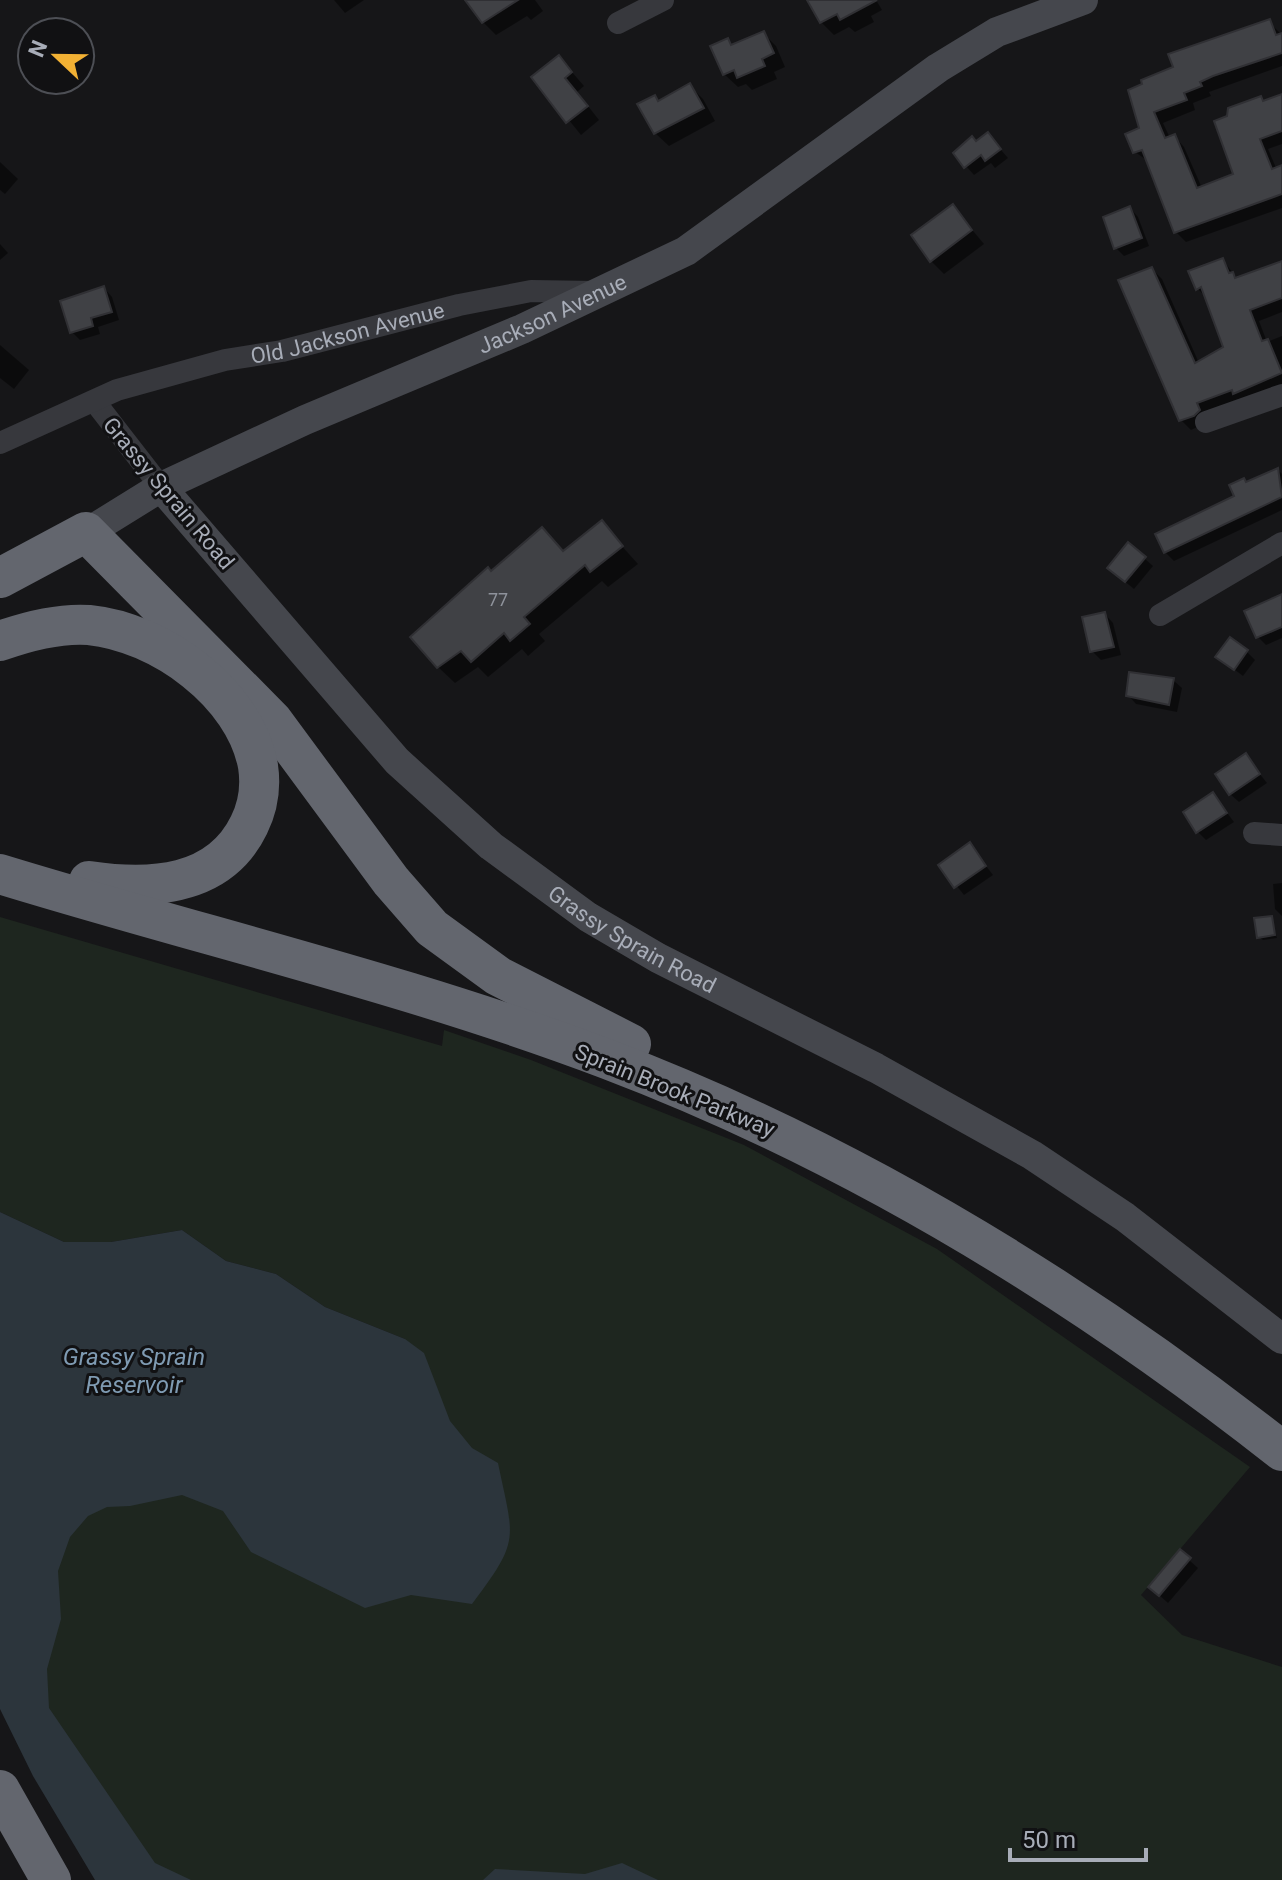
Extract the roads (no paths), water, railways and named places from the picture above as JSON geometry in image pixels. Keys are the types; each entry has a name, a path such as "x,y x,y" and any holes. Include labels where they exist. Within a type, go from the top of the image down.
{"highway":[{"path":"0,578 86,532 280,729 391,881 447,940 498,976 542,1000 770,1113 909,1199"},
{"path":"0,641 41,629 86,625 117,630 151,643 199,676 231,709 254,750 259,785 251,819 231,851 199,874 179,881 124,886 0,871"},
{"name":"Sprain Brook Parkway","path":"0,871 415,994 567,1045 729,1109 909,1199 1080,1304 1282,1451"},
{"path":"0,1790 51,1880"}],"street":[{"path":"618,23 663,0"},
{"name":"Jackson Avenue","path":"0,594 86,532 161,487 305,420 605,292 686,251 938,68 997,32 1050,7 1083,0"},
{"name":"Old Jackson Avenue","path":"0,443 117,390 225,360 282,351 459,305 531,291 605,292"},
{"path":"1206,422 1282,395"},
{"name":"Grassy Sprain Road","path":"95,402 161,487 397,761 491,846 588,917 658,958 876,1068 1032,1155 1125,1217 1282,1339"},
{"path":"1160,615 1282,543"},
{"path":"1254,833 1282,835"}],"water":[{"name":"Grassy Sprain Reservoir","path":"0,1212 64,1242 111,1242 182,1230 226,1261 276,1274 325,1307 405,1339 424,1353 450,1421 472,1448 498,1463 508,1508 509,1538 499,1565 472,1604 411,1595 365,1608 251,1552 223,1511 182,1495 130,1506 107,1507 88,1516 70,1537 58,1571 61,1619 47,1669 49,1708 155,1863 191,1880 95,1880 33,1776 0,1709"},
{"path":"622,1863 658,1880 483,1880 495,1869 585,1874"}]}
